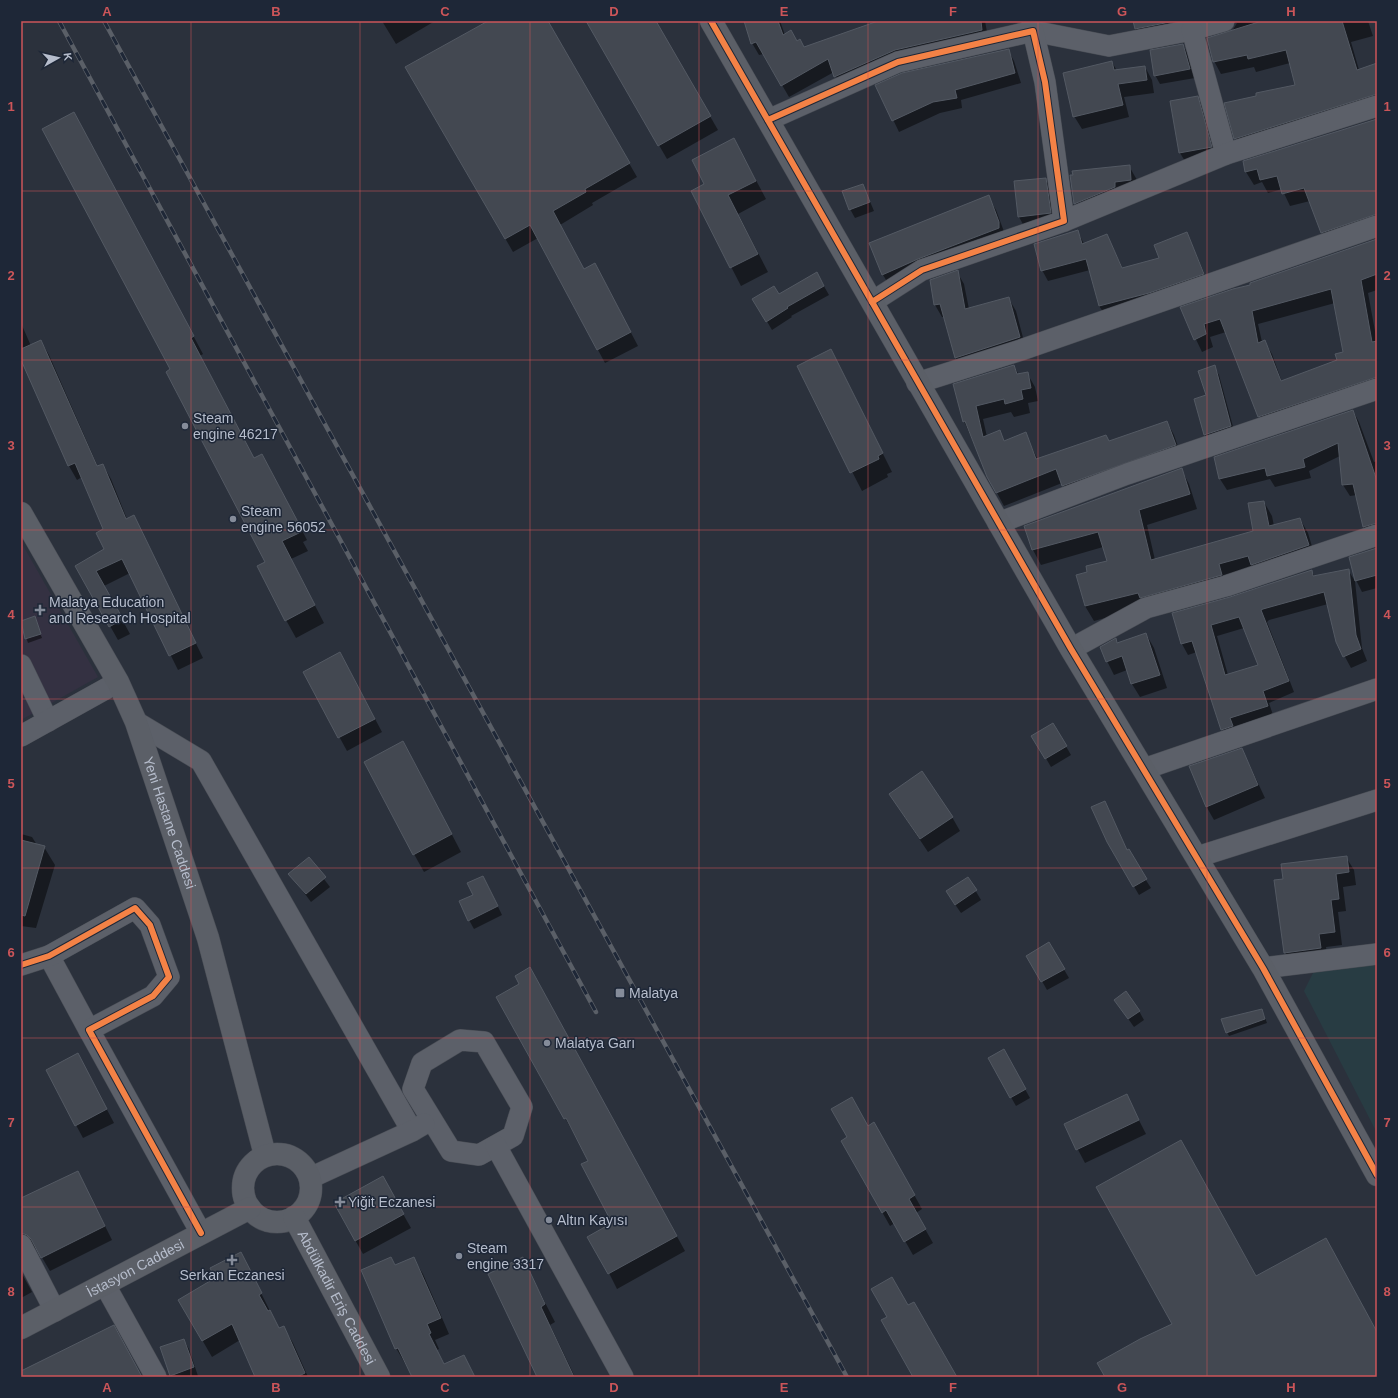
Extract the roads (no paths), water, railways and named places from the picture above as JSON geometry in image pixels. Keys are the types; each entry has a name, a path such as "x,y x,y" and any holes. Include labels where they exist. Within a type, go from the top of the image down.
{"main road":[{"path":"711,21 872,302 917,384 1071,649 1197,856 1263,968 1377,1175"},
{"name":"Yeni Hastane Caddesi","path":"21,513 118,682 136,722 208,938 265,1155"},
{"path":"276,1153 287,1154 297,1159 305,1168 310,1178 312,1189 309,1200 303,1210 284,1222 272,1222 261,1218 250,1208 243,1191 244,1180 248,1169 255,1161 265,1155 276,1153"},
{"name":"İstasyon Caddesi","path":"21,1328 106,1285 250,1208"},
{"name":"Abdülkadir Eriş Caddesi","path":"294,1217 379,1377"}],"street":[{"path":"768,120 898,62 1032,26 1109,46 1192,30 1224,21"},
{"path":"1032,26 1046,82 1064,221"},
{"path":"1192,30 1226,154"},
{"path":"872,302 922,270 1064,221 1226,154 1377,106"},
{"path":"917,384 1021,350 1377,226"},
{"path":"998,522 1127,474 1377,389"},
{"path":"1071,649 1146,608 1226,586 1377,535"},
{"path":"21,665 48,721"},
{"path":"21,736 118,682"},
{"path":"1144,769 1377,689"},
{"path":"136,722 201,760 412,1131"},
{"path":"1197,856 1377,800"},
{"path":"21,965 49,956 136,908 150,925 169,977 153,996 89,1030"},
{"path":"1263,968 1377,954"},
{"path":"49,956 201,1233"},
{"path":"460,1040 484,1042 522,1107 513,1136 496,1146 479,1155 451,1151 413,1089 422,1063 460,1040"},
{"path":"310,1178 412,1131 431,1119"},
{"path":"496,1146 623,1377"},
{"path":"21,1245 55,1311"},
{"path":"106,1285 156,1377"}],"railway":[{"path":"59,21 596,1012"},
{"path":"104,21 847,1377"}],"place":[{"name":"Steam engine 46217","path":"185,426"},
{"name":"Steam engine 56052","path":"233,519"},
{"name":"Malatya Education and Research Hospital","path":"40,610"},
{"name":"Malatya","path":"620,993"},
{"name":"Malatya Garı","path":"547,1043"},
{"name":"Yiğit Eczanesi","path":"340,1202"},
{"name":"Altın Kayısı","path":"549,1220"},
{"name":"Steam engine 3317","path":"459,1256"},
{"name":"Serkan Eczanesi","path":"232,1260"}]}
